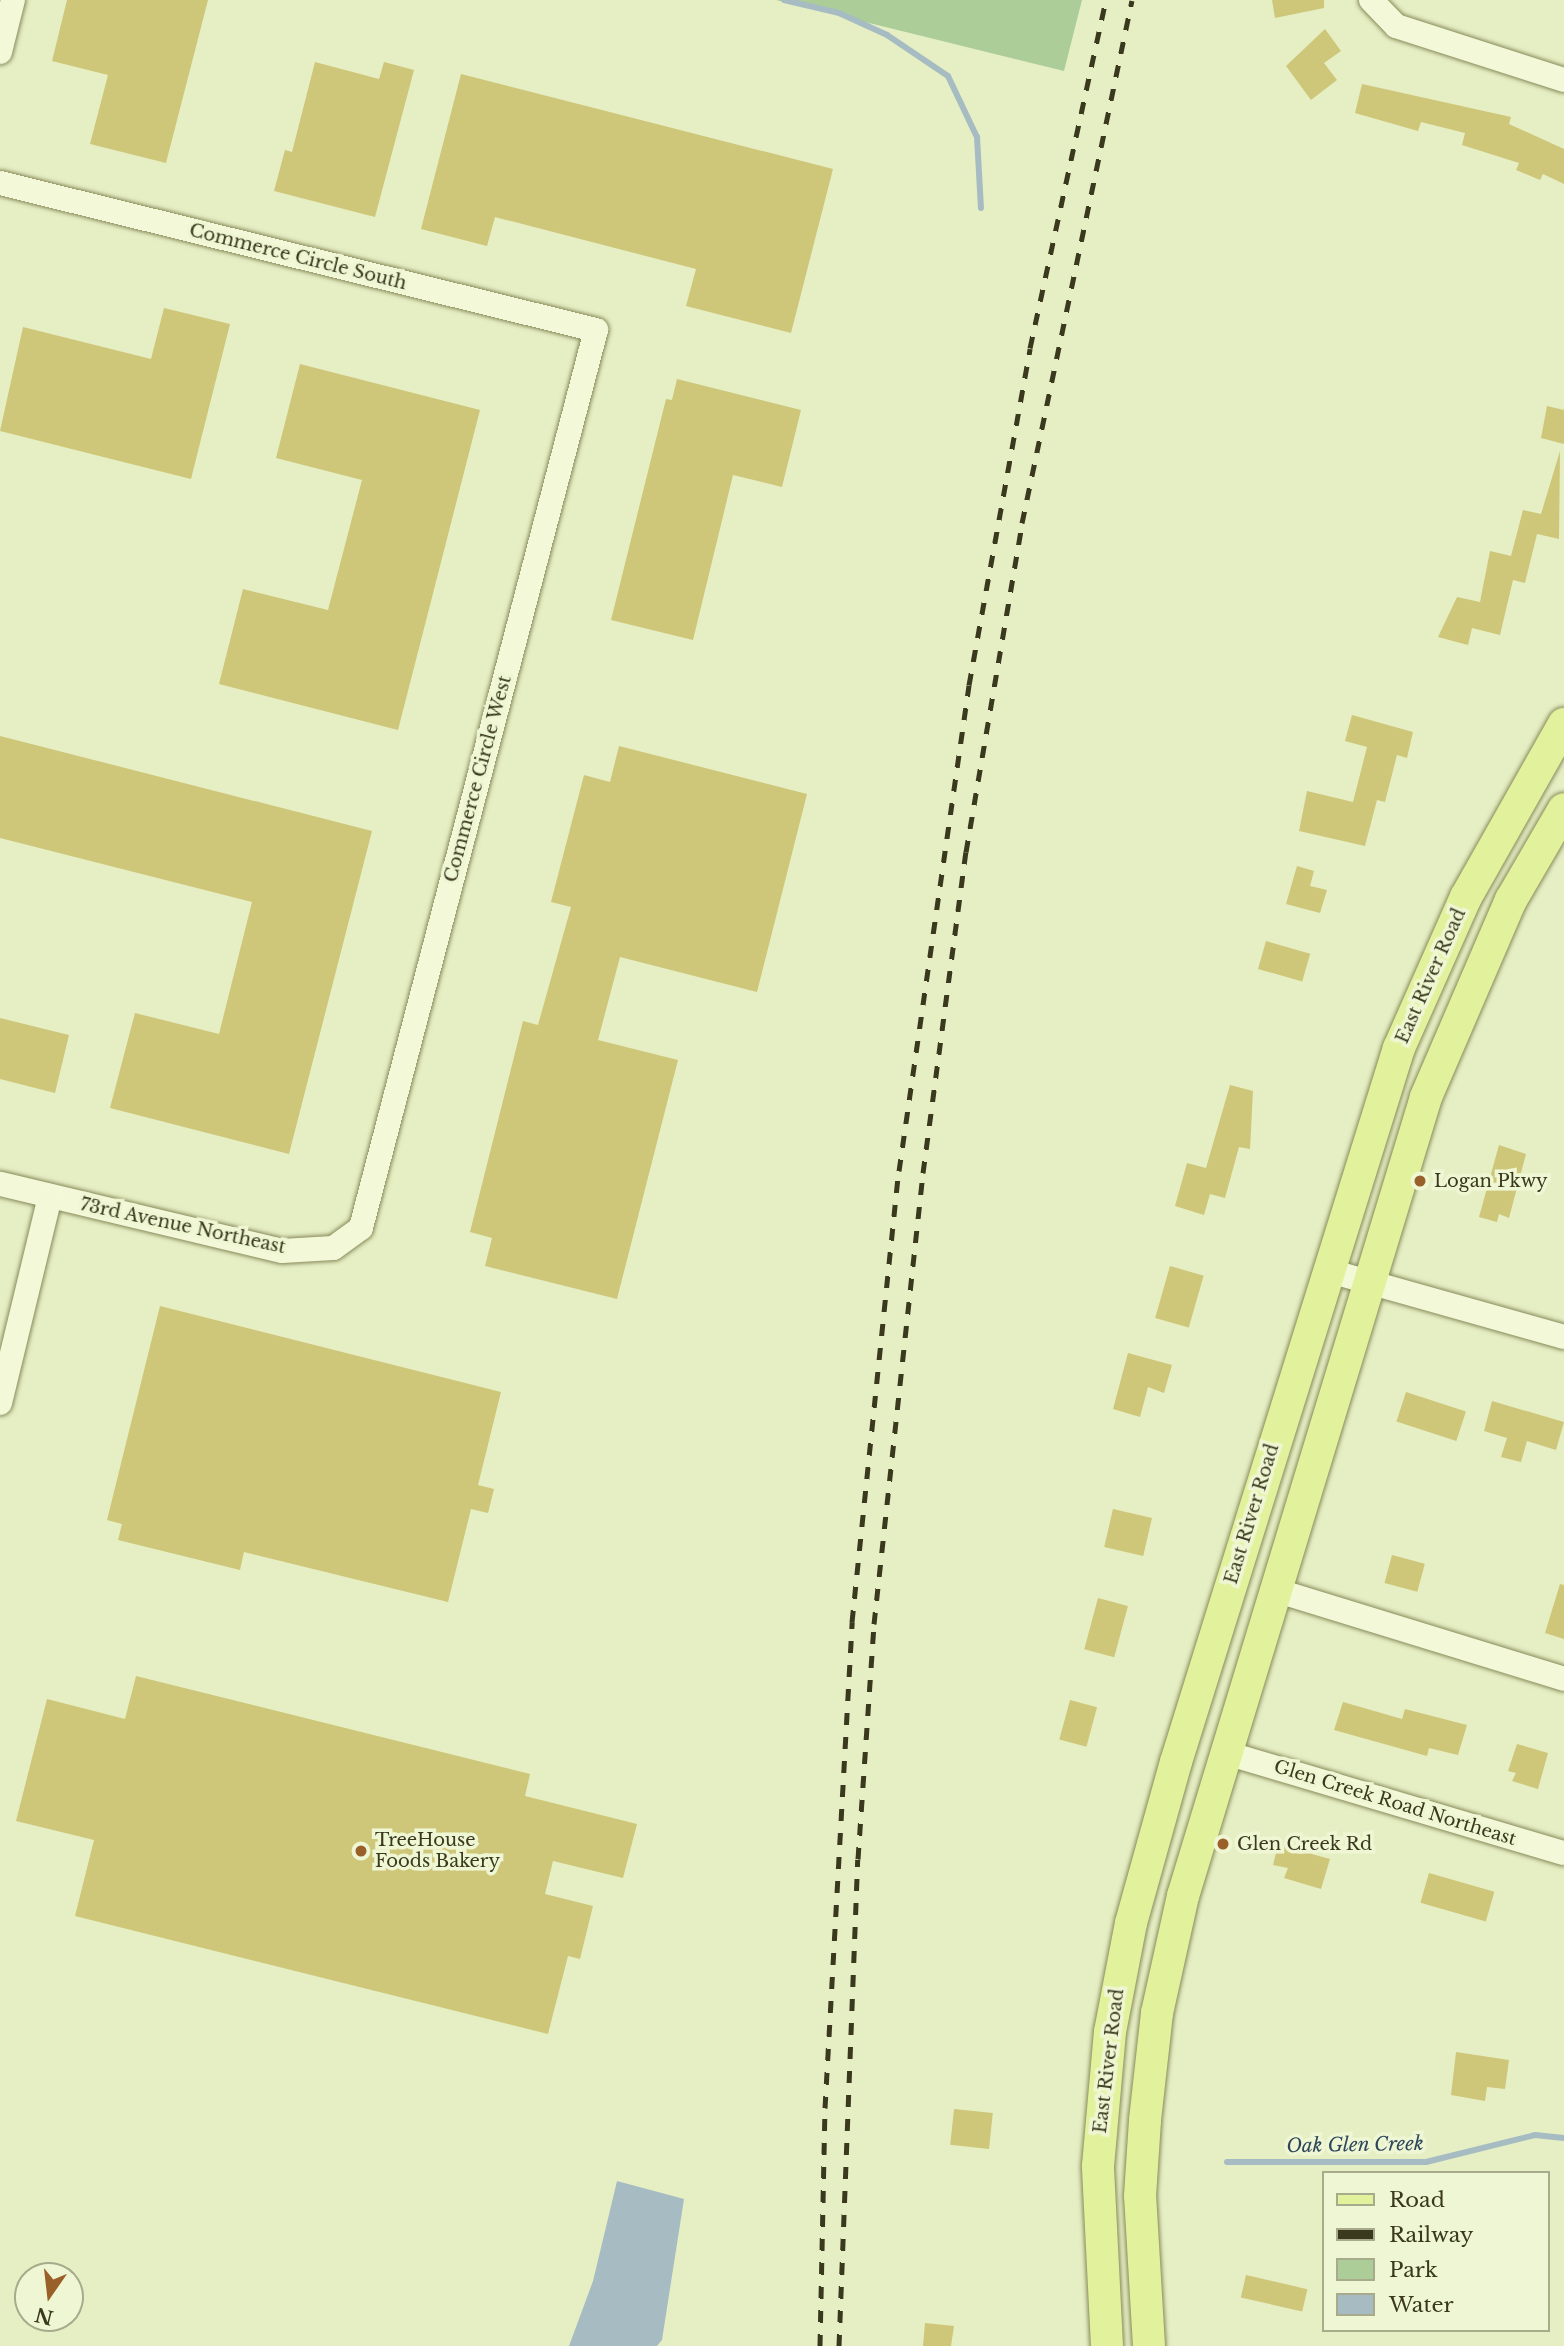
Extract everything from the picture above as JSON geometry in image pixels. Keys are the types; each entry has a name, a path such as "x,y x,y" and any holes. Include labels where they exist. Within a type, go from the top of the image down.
{"main road":[{"name":"East River Road","path":"1107,2346 1098,2166 1124,1954 1326,1270 1423,991 1511,811 1564,724"},
{"path":"1149,2346 1140,2196 1157,2013 1183,1896 1368,1282 1454,1023 1511,900 1564,809"}],"street":[{"path":"0,52 13,0"},
{"path":"1371,0 1396,26 1564,80"},
{"name":"Commerce Circle South","path":"0,183 596,330"},
{"name":"Commerce Circle West","path":"361,1228 596,330"},
{"name":"73rd Avenue Northeast","path":"0,1184 282,1251 333,1248 361,1228"},
{"path":"0,1403 50,1196"},
{"path":"1326,1270 1564,1337"},
{"path":"1275,1590 1564,1679"},
{"name":"Glen Creek Road Northeast","path":"1226,1753 1564,1853"}],"green space":[{"path":"776,0 1082,0 1064,71"}],"water":[{"path":"617,2181 684,2199 662,2340 657,2346 569,2346 593,2281"}],"building":[{"path":"67,0 208,0 166,163 90,144 108,75 52,61"},
{"path":"1272,0 1324,0 1324,8 1275,18"},
{"path":"1325,29 1341,51 1324,63 1337,80 1311,100 1286,66"},
{"path":"315,62 379,79 384,62 414,70 375,217 274,191 285,150 292,152"},
{"path":"461,74 833,169 791,333 686,306 696,269 495,217 487,246 421,229"},
{"path":"1362,84 1511,117 1509,124 1564,149 1564,184 1543,174 1540,180 1516,170 1519,163 1462,145 1465,133 1421,122 1418,131 1355,113"},
{"path":"164,308 230,324 191,479 0,431 23,327 151,359"},
{"path":"300,364 480,410 398,730 219,684 243,589 328,610 362,480 276,458"},
{"path":"677,379 801,410 782,487 733,475 693,640 611,620 666,399 672,400"},
{"path":"1547,406 1564,410 1564,444 1541,438"},
{"path":"1560,451 1559,539 1537,534 1525,583 1513,580 1500,635 1472,628 1468,645 1438,637 1457,597 1480,602 1490,551 1511,556 1523,510 1541,514"},
{"path":"1352,715 1413,732 1407,758 1397,755 1385,802 1377,800 1365,846 1299,831 1307,791 1353,802 1367,747 1345,741"},
{"path":"0,736 372,831 289,1154 110,1108 135,1013 219,1034 252,902 0,838"},
{"path":"619,746 807,794 757,992 620,957 598,1040 678,1060 617,1299 485,1266 492,1238 470,1232 523,1021 538,1025 571,907 551,902 584,775 610,782"},
{"path":"1297,866 1314,871 1310,886 1327,890 1320,913 1286,904"},
{"path":"1266,941 1310,954 1302,982 1258,969"},
{"path":"0,1018 69,1035 55,1093 0,1079"},
{"path":"1230,1085 1253,1091 1250,1149 1239,1147 1225,1198 1210,1194 1204,1215 1175,1206 1187,1163 1206,1168"},
{"path":"1499,1145 1526,1154 1509,1218 1499,1214 1497,1222 1479,1217"},
{"path":"1170,1266 1204,1276 1189,1328 1155,1318"},
{"path":"160,1306 501,1392 478,1485 494,1489 488,1513 471,1509 448,1602 244,1552 240,1570 118,1540 122,1524 107,1520"},
{"path":"1128,1353 1172,1365 1164,1393 1148,1387 1140,1417 1113,1409"},
{"path":"1406,1392 1466,1411 1456,1441 1396,1421"},
{"path":"1492,1401 1564,1422 1556,1450 1527,1441 1521,1462 1501,1457 1507,1438 1484,1431"},
{"path":"1113,1509 1152,1518 1143,1556 1104,1547"},
{"path":"1392,1555 1425,1564 1417,1592 1384,1583"},
{"path":"1560,1584 1564,1585 1564,1639 1545,1633"},
{"path":"1098,1598 1128,1606 1114,1657 1084,1649"},
{"name":"TreeHouse Foods Bakery","path":"136,1676 530,1774 525,1796 637,1824 623,1878 553,1861 545,1894 593,1906 580,1959 568,1956 548,2034 75,1916 94,1840 16,1821 47,1699 125,1719"},
{"path":"1070,1700 1097,1707 1086,1747 1059,1740"},
{"path":"1343,1702 1402,1719 1405,1709 1467,1725 1458,1755 1429,1748 1427,1756 1334,1730"},
{"path":"1517,1744 1548,1753 1538,1789 1512,1781 1516,1773 1508,1771"},
{"path":"1278,1845 1330,1859 1321,1889 1284,1878 1288,1868 1273,1865"},
{"path":"1429,1873 1494,1892 1486,1922 1420,1903"},
{"path":"1456,2052 1509,2060 1505,2089 1487,2087 1485,2101 1451,2095"},
{"path":"954,2109 993,2113 989,2149 950,2145"},
{"path":"1246,2275 1307,2289 1302,2312 1241,2297"},
{"path":"925,2323 954,2326 951,2346 923,2346"}],"waterway":[{"path":"784,0 839,13 887,35 948,76 977,137 981,208"},
{"name":"Oak Glen Creek","path":"1227,2162 1426,2162 1535,2135 1564,2138"}],"railway":[{"path":"820,2346 825,2108 852,1622 899,1171 969,685 1030,348 1106,0"},
{"path":"839,2346 858,1859 874,1624 923,1173 966,852 1022,523 1132,0"}],"place":[{"name":"Logan Pkwy","path":"1420,1181"},
{"name":"Glen Creek Rd","path":"1223,1844"},
{"name":"TreeHouse Foods Bakery","path":"361,1851"}]}
